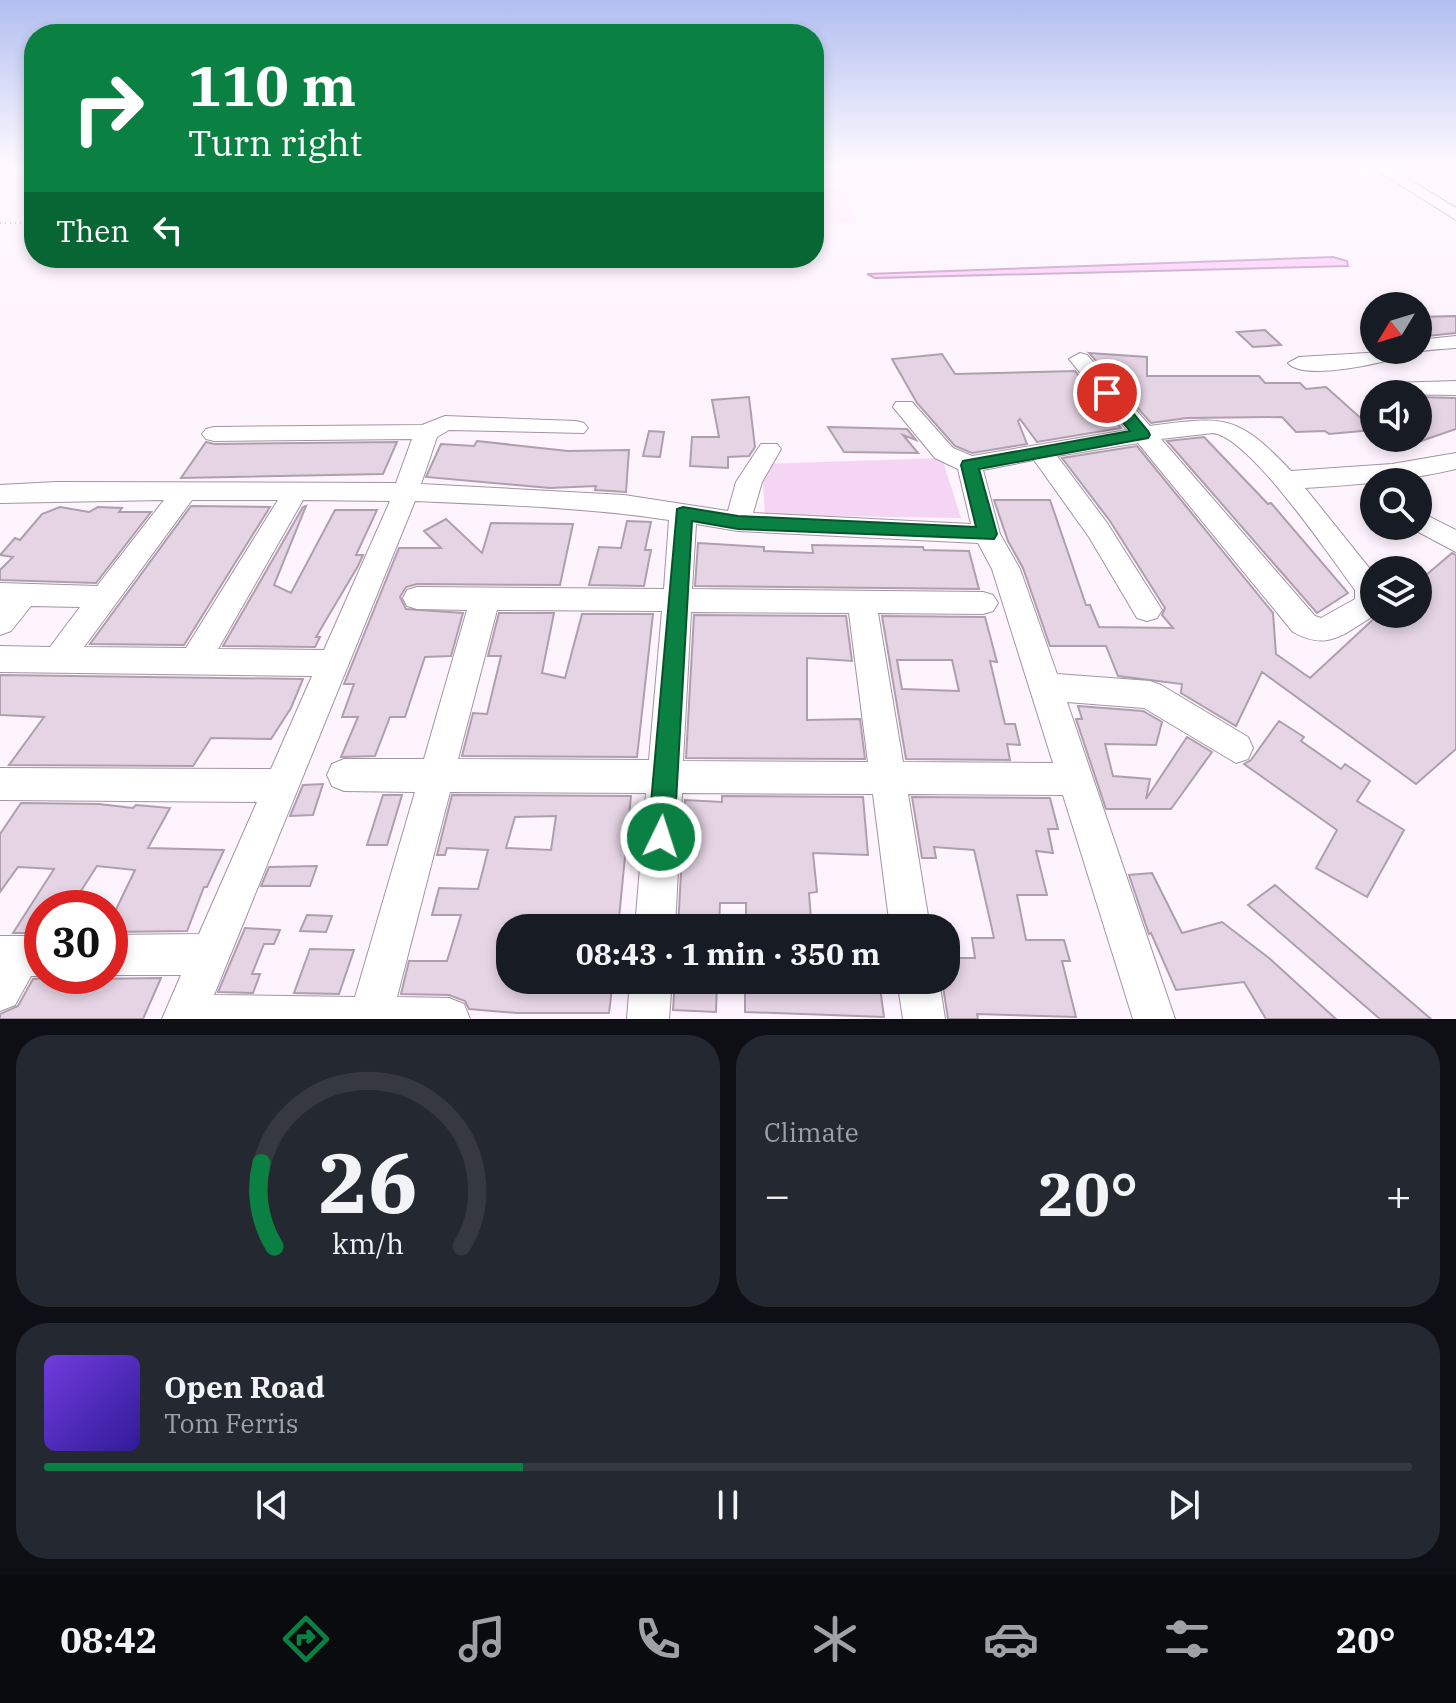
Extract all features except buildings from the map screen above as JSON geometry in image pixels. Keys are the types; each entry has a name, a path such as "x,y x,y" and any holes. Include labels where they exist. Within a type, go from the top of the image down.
{"street":[{"path":"1432,345 1456,342"},
{"path":"904,407 944,453 969,465 1142,435 1212,426 1228,429 1239,435 1284,480 1369,588 1370,598 1365,607 1325,630 1315,630 1304,624 1142,435 1080,359"},
{"path":"1299,363 1360,362"},
{"path":"1432,389 1456,388"},
{"path":"214,434 425,433 445,423 576,428"},
{"path":"425,433 406,492 183,1018 449,1019"},
{"path":"738,522 749,482 769,449"},
{"path":"1040,451 1098,530 1147,610"},
{"path":"1284,480 1350,478 1456,461"},
{"path":"969,465 987,534 1006,569 1154,1019"},
{"path":"1350,478 1360,484"},
{"path":"58,659 185,491"},
{"path":"195,661 296,491"},
{"path":"0,494 406,492 624,504 738,522 987,534"},
{"path":"656,914 683,514"},
{"path":"1432,528 1456,542"},
{"path":"0,623 12,594 105,597"},
{"path":"417,598 983,603"},
{"path":"370,1018 485,599"},
{"path":"862,602 908,914"},
{"path":"0,659 333,663"},
{"path":"1045,687 1150,695 1236,748"},
{"path":"344,775 1075,779"},
{"path":"0,784 281,786"},
{"path":"128,955 210,954"},
{"path":"648,1019 650,994"},
{"path":"920,994 924,1019"}],"path":[{"path":"0,223 24,223"}],"shaded area":[{"path":"824,215 854,215 858,222 824,224"},
{"path":"1333,257 1347,261 1348,266 875,278 867,274"},
{"path":"942,458 961,518 765,515 762,464"}],"route":[{"path":"661,837 683,514 791,526 987,534 969,465 1142,435 1107,393"}]}
